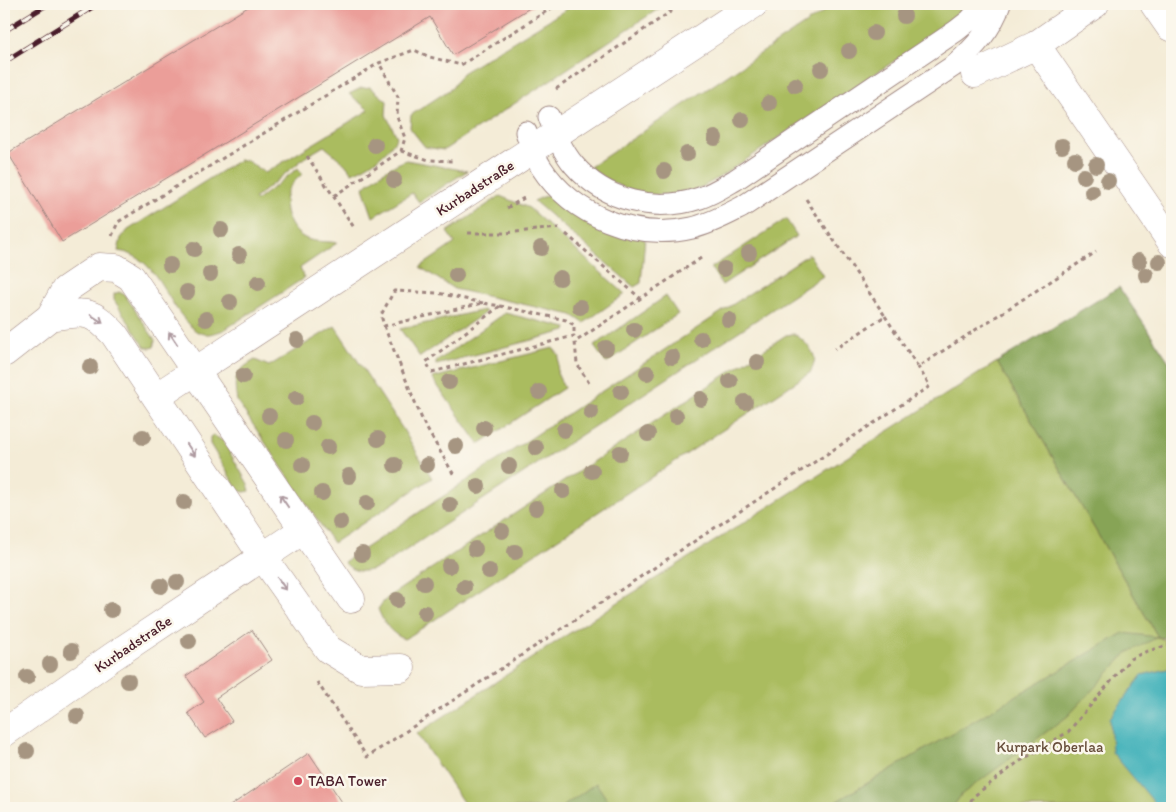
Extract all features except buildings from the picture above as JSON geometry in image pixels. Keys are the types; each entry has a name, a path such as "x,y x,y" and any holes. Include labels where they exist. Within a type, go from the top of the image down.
{"street":[{"name":"Kurbadstraße","path":"156,396 497,174 530,141 552,126 754,4"},
{"path":"975,74 1036,45 1095,4"},
{"path":"1154,4 1170,27"},
{"path":"1036,45 1172,243"},
{"path":"4,353 50,317 65,290 99,267 116,268 131,277 351,600"},
{"path":"50,317 84,312 99,319 114,334 263,557 328,649 361,668 401,668"},
{"name":"Kurbadstraße","path":"4,733 112,657 303,530"}],"lane":[{"path":"552,126 574,164 598,186 612,193 636,202 653,204 671,204 702,197 734,180 948,37 970,20 983,4"},
{"path":"530,141 542,167 563,192 575,202 603,219 631,228 645,230 678,231 709,223 742,207 955,65 980,40 1000,4"}],"path":[{"path":"99,267 118,222 379,64 414,50 430,57 461,65 558,4"},
{"path":"555,90 682,4"},
{"path":"334,196 401,151 405,138 397,117 398,97 379,64"},
{"path":"401,151 429,160 464,162 497,174 531,204"},
{"path":"307,156 360,236"},
{"path":"315,678 367,756 930,386 801,192"},
{"path":"466,233 504,233 559,228 603,219"},
{"path":"552,222 640,298"},
{"path":"918,366 1096,252"},
{"path":"574,342 704,256"},
{"path":"454,475 424,424 384,326 381,315 394,291 438,293 566,320 574,325 577,364 589,384"},
{"path":"384,326 484,303"},
{"path":"500,306 426,362 432,372 574,336"},
{"path":"835,349 885,316"},
{"path":"966,808 974,796 995,779 1017,763 1068,732 1130,659 1145,652 1172,644"}],"green space":[{"path":"575,4 666,4 444,150 425,147 410,128 411,115 452,88 462,73"},
{"path":"835,4 970,4 953,22 726,173 695,190 667,195 653,195 613,183 590,167"},
{"path":"370,87 387,101 386,115 397,137 384,154 372,163 352,173 345,164 324,146 307,156 254,199 256,201 298,168 302,174 291,185 285,199 289,220 303,237 313,241 337,243 300,268 304,278 224,330 204,334 194,330 180,314 159,280 142,261 118,251 121,238 128,230 239,160 246,160 265,173 369,110 349,94 361,88"},
{"path":"406,160 467,171 419,202 412,193 373,217 363,188 383,172"},
{"path":"552,193 645,238 641,283 634,287 534,201"},
{"path":"500,196 529,208 625,294 584,323 572,315 454,289 420,267 455,243 447,232"},
{"path":"786,219 797,236 722,285 711,268"},
{"path":"809,254 823,276 382,566 371,570 357,571 344,562"},
{"path":"1119,287 1172,366 1172,639 1158,637 997,362"},
{"path":"119,292 125,295 155,340 154,347 145,347 114,300 114,294"},
{"path":"666,296 678,314 606,363 594,346"},
{"path":"483,310 486,312 420,357 400,329"},
{"path":"505,313 567,328 566,331 436,365 436,362"},
{"path":"335,326 404,431 432,478 333,543 237,401 235,386 239,372 248,364 255,360 269,366"},
{"path":"794,334 806,343 813,353 815,360 811,372 413,634 404,639 395,634 385,623 378,609 391,595 786,335"},
{"path":"553,348 559,355 557,373 564,388 479,444 432,378"},
{"name":"Kurpark Oberlaa","path":"997,362 1158,637 1172,643 1172,668 1142,675 1154,808 467,808 417,734 565,636"},
{"path":"213,435 223,441 248,484 250,491 238,490 210,444 210,437"},
{"path":"1123,633 1158,637 1127,653 1068,716 962,794 952,808 825,808"},
{"path":"596,783 613,808 561,808"}],"water":[{"path":"1172,668 1172,808 1154,808 1153,801 1112,752 1110,718 1142,675"}],"railway":[{"path":"4,31 48,4"},
{"path":"4,62 97,4"}],"place":[{"name":"TABA Tower","path":"298,781"}]}
